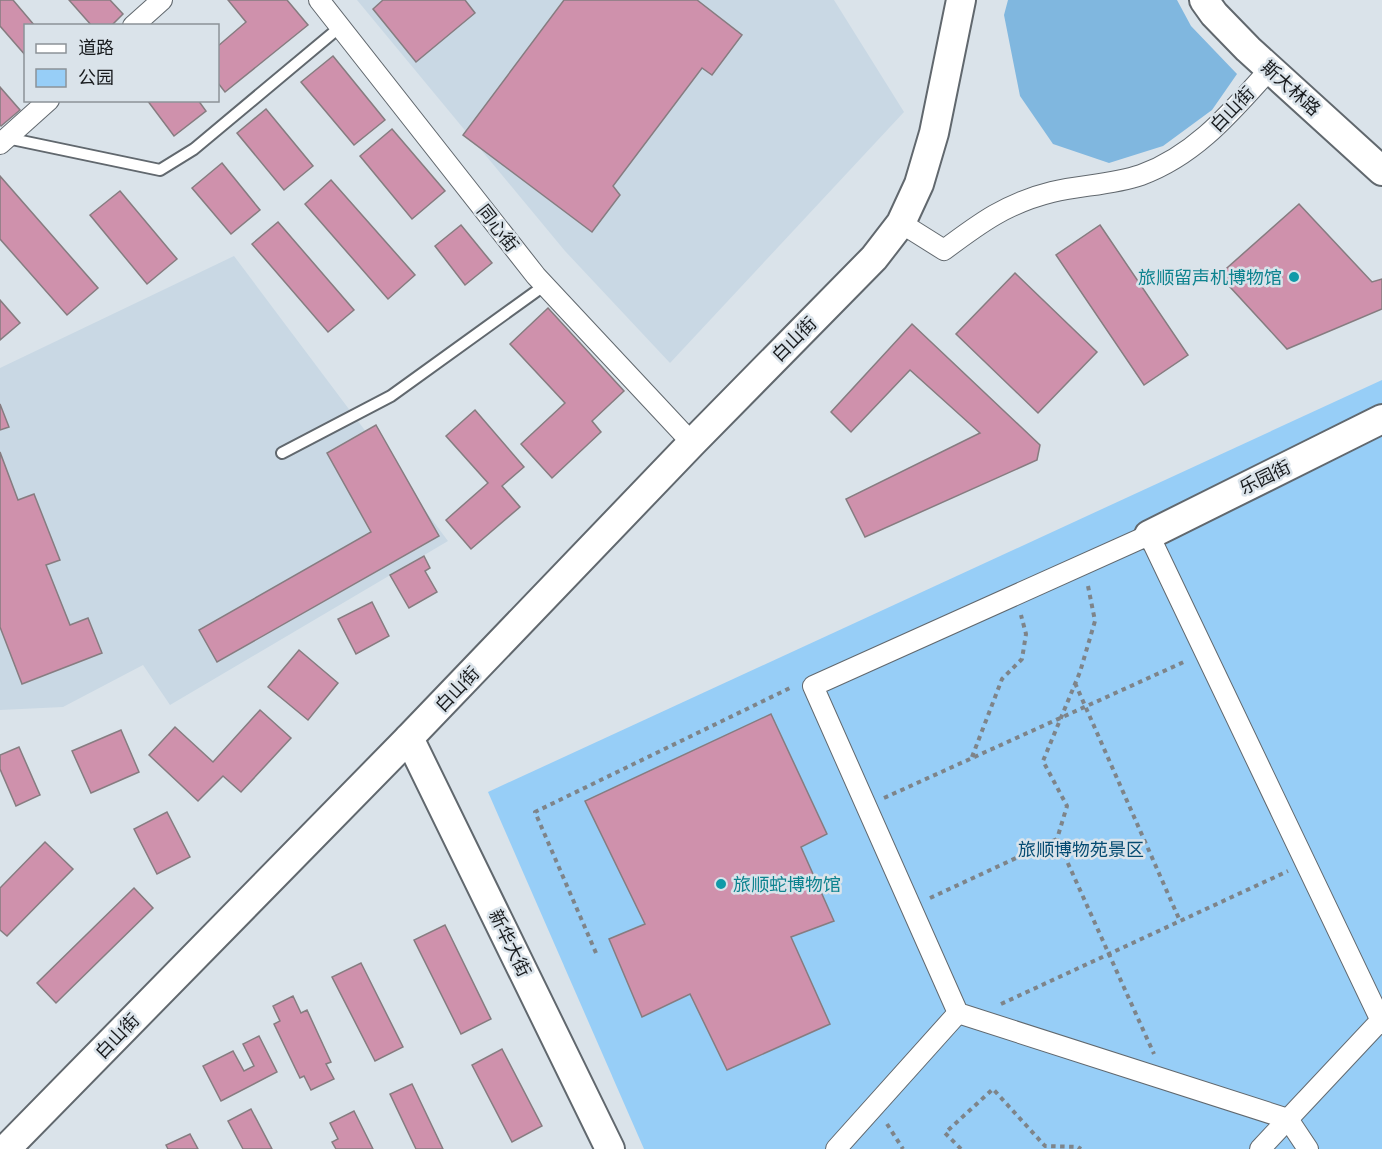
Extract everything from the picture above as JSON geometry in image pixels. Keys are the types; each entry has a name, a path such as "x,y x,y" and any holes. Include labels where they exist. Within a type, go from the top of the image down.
{"street":[{"path":"135,24 162,0"},
{"name":"同心街","path":"319,0 545,285 692,443"},
{"name":"斯大林路","path":"1204,0 1214,14 1270,69 1382,171"},
{"name":"白山街","path":"6,1149 409,738 692,443 874,258 901,222 919,184 934,133 959,1"},
{"name":"白山街","path":"901,222 944,250 982,220 1016,203 1053,192 1097,186 1142,175 1190,150 1223,122 1270,69"},
{"path":"4,141 47,102"},
{"name":"乐园街","path":"1149,535 1382,419"},
{"path":"1260,1149 1288,1119 1381,1021 1149,535 813,686 911,907 965,1016 1288,1119 1308,1149"},
{"name":"新华大街","path":"409,738 610,1149"},
{"path":"836,1149 875,1105 965,1016"}],"lane":[{"path":"4,141 160,170 194,149 340,27"},
{"path":"282,453 391,396 545,285"}],"path":[{"path":"1084,564 1095,621 1080,672 1042,761 1066,806 1058,838 1165,1079"},
{"path":"971,758 1002,679 1023,658 1026,634 1015,595"},
{"path":"866,806 1206,652"},
{"path":"1075,683 1180,921"},
{"path":"596,953 535,812 798,685 813,686"},
{"path":"911,907 1058,838"},
{"path":"965,1016 1110,954 1305,863"},
{"path":"962,1149 945,1133 993,1089 1046,1146 1081,1149"},
{"path":"875,1105 903,1149"}],"shaded area":[{"path":"357,0 834,0 904,112 670,363 565,251"},
{"path":"1008,0 1177,0 1191,26 1237,74 1212,110 1163,146 1109,163 1053,144 1020,96 1004,15"},
{"path":"234,256 448,541 170,705 143,665 63,707 0,710 0,368"}],"green space":[{"name":"旅顺博物苑景区","path":"1382,380 1382,1149 644,1149 488,792"}],"building":[{"path":"0,0 13,0 33,24 24,24 24,54 0,26"},
{"path":"69,0 110,0 123,14 113,24 90,24"},
{"path":"228,0 287,0 308,25 225,92 219,84 219,45 246,22"},
{"path":"383,0 465,0 475,13 416,62 373,9"},
{"path":"564,0 697,0 742,35 712,75 702,68 613,186 620,195 592,232 463,135"},
{"path":"333,56 385,120 354,145 301,82"},
{"path":"0,87 20,110 1,126 0,125"},
{"path":"148,102 199,102 206,111 174,136"},
{"path":"266,109 313,166 284,190 237,133"},
{"path":"392,129 445,191 412,219 360,156"},
{"path":"222,163 260,210 231,234 192,188"},
{"path":"0,176 98,288 67,315 0,239"},
{"path":"331,180 415,275 388,299 305,204"},
{"path":"120,191 177,259 147,284 90,215"},
{"name":"旅顺留声机博物馆","path":"1299,204 1372,282 1382,279 1382,309 1287,349 1219,275"},
{"path":"278,222 354,310 328,332 252,244"},
{"path":"461,225 492,263 465,285 435,246"},
{"path":"1100,225 1188,355 1144,385 1056,255"},
{"path":"1015,273 1097,352 1038,413 956,334"},
{"path":"0,300 20,323 0,340"},
{"path":"548,308 624,391 592,421 601,432 552,478 521,444 565,403 510,344"},
{"path":"912,324 1040,445 1037,460 865,537 846,499 980,433 910,370 851,432 831,412"},
{"path":"0,404 9,427 0,430"},
{"path":"475,410 524,467 502,486 520,507 471,549 446,520 488,483 446,436"},
{"path":"376,425 439,536 217,662 199,630 371,532 327,453"},
{"path":"0,452 18,500 34,494 60,560 46,565 70,625 88,618 102,653 22,684 0,627"},
{"path":"424,556 430,568 425,571 437,592 409,608 390,575"},
{"path":"372,602 389,636 356,654 338,619"},
{"path":"299,650 338,683 308,720 268,687"},
{"path":"260,710 291,738 241,792 223,776 198,801 149,755 175,727 213,762"},
{"name":"旅顺蛇博物馆","path":"771,714 827,834 801,847 834,921 791,937 830,1024 727,1070 690,994 642,1017 609,939 645,924 585,801"},
{"path":"121,730 139,772 91,793 72,751"},
{"path":"19,747 40,795 16,806 0,769 0,755"},
{"path":"167,812 190,857 157,874 134,829"},
{"path":"45,842 73,869 7,936 0,930 0,888"},
{"path":"134,888 153,908 56,1003 37,983"},
{"path":"445,925 491,1019 461,1034 414,940"},
{"path":"361,963 403,1047 375,1061 332,977"},
{"path":"293,996 301,1013 307,1010 331,1062 326,1064 334,1079 311,1090 304,1076 300,1078 274,1024 280,1021 273,1006"},
{"path":"259,1036 277,1072 221,1101 203,1066 233,1051 244,1071 254,1066 243,1044"},
{"path":"502,1049 542,1126 512,1142 472,1065"},
{"path":"412,1084 443,1149 416,1149 390,1094"},
{"path":"251,1109 272,1149 243,1149 228,1121"},
{"path":"354,1111 373,1149 336,1149 332,1142 338,1139 330,1123"},
{"path":"190,1134 198,1149 168,1149 166,1145"}],"place":[{"name":"旅顺留声机博物馆","path":"1294,277"},
{"name":"旅顺蛇博物馆","path":"721,884"}]}
